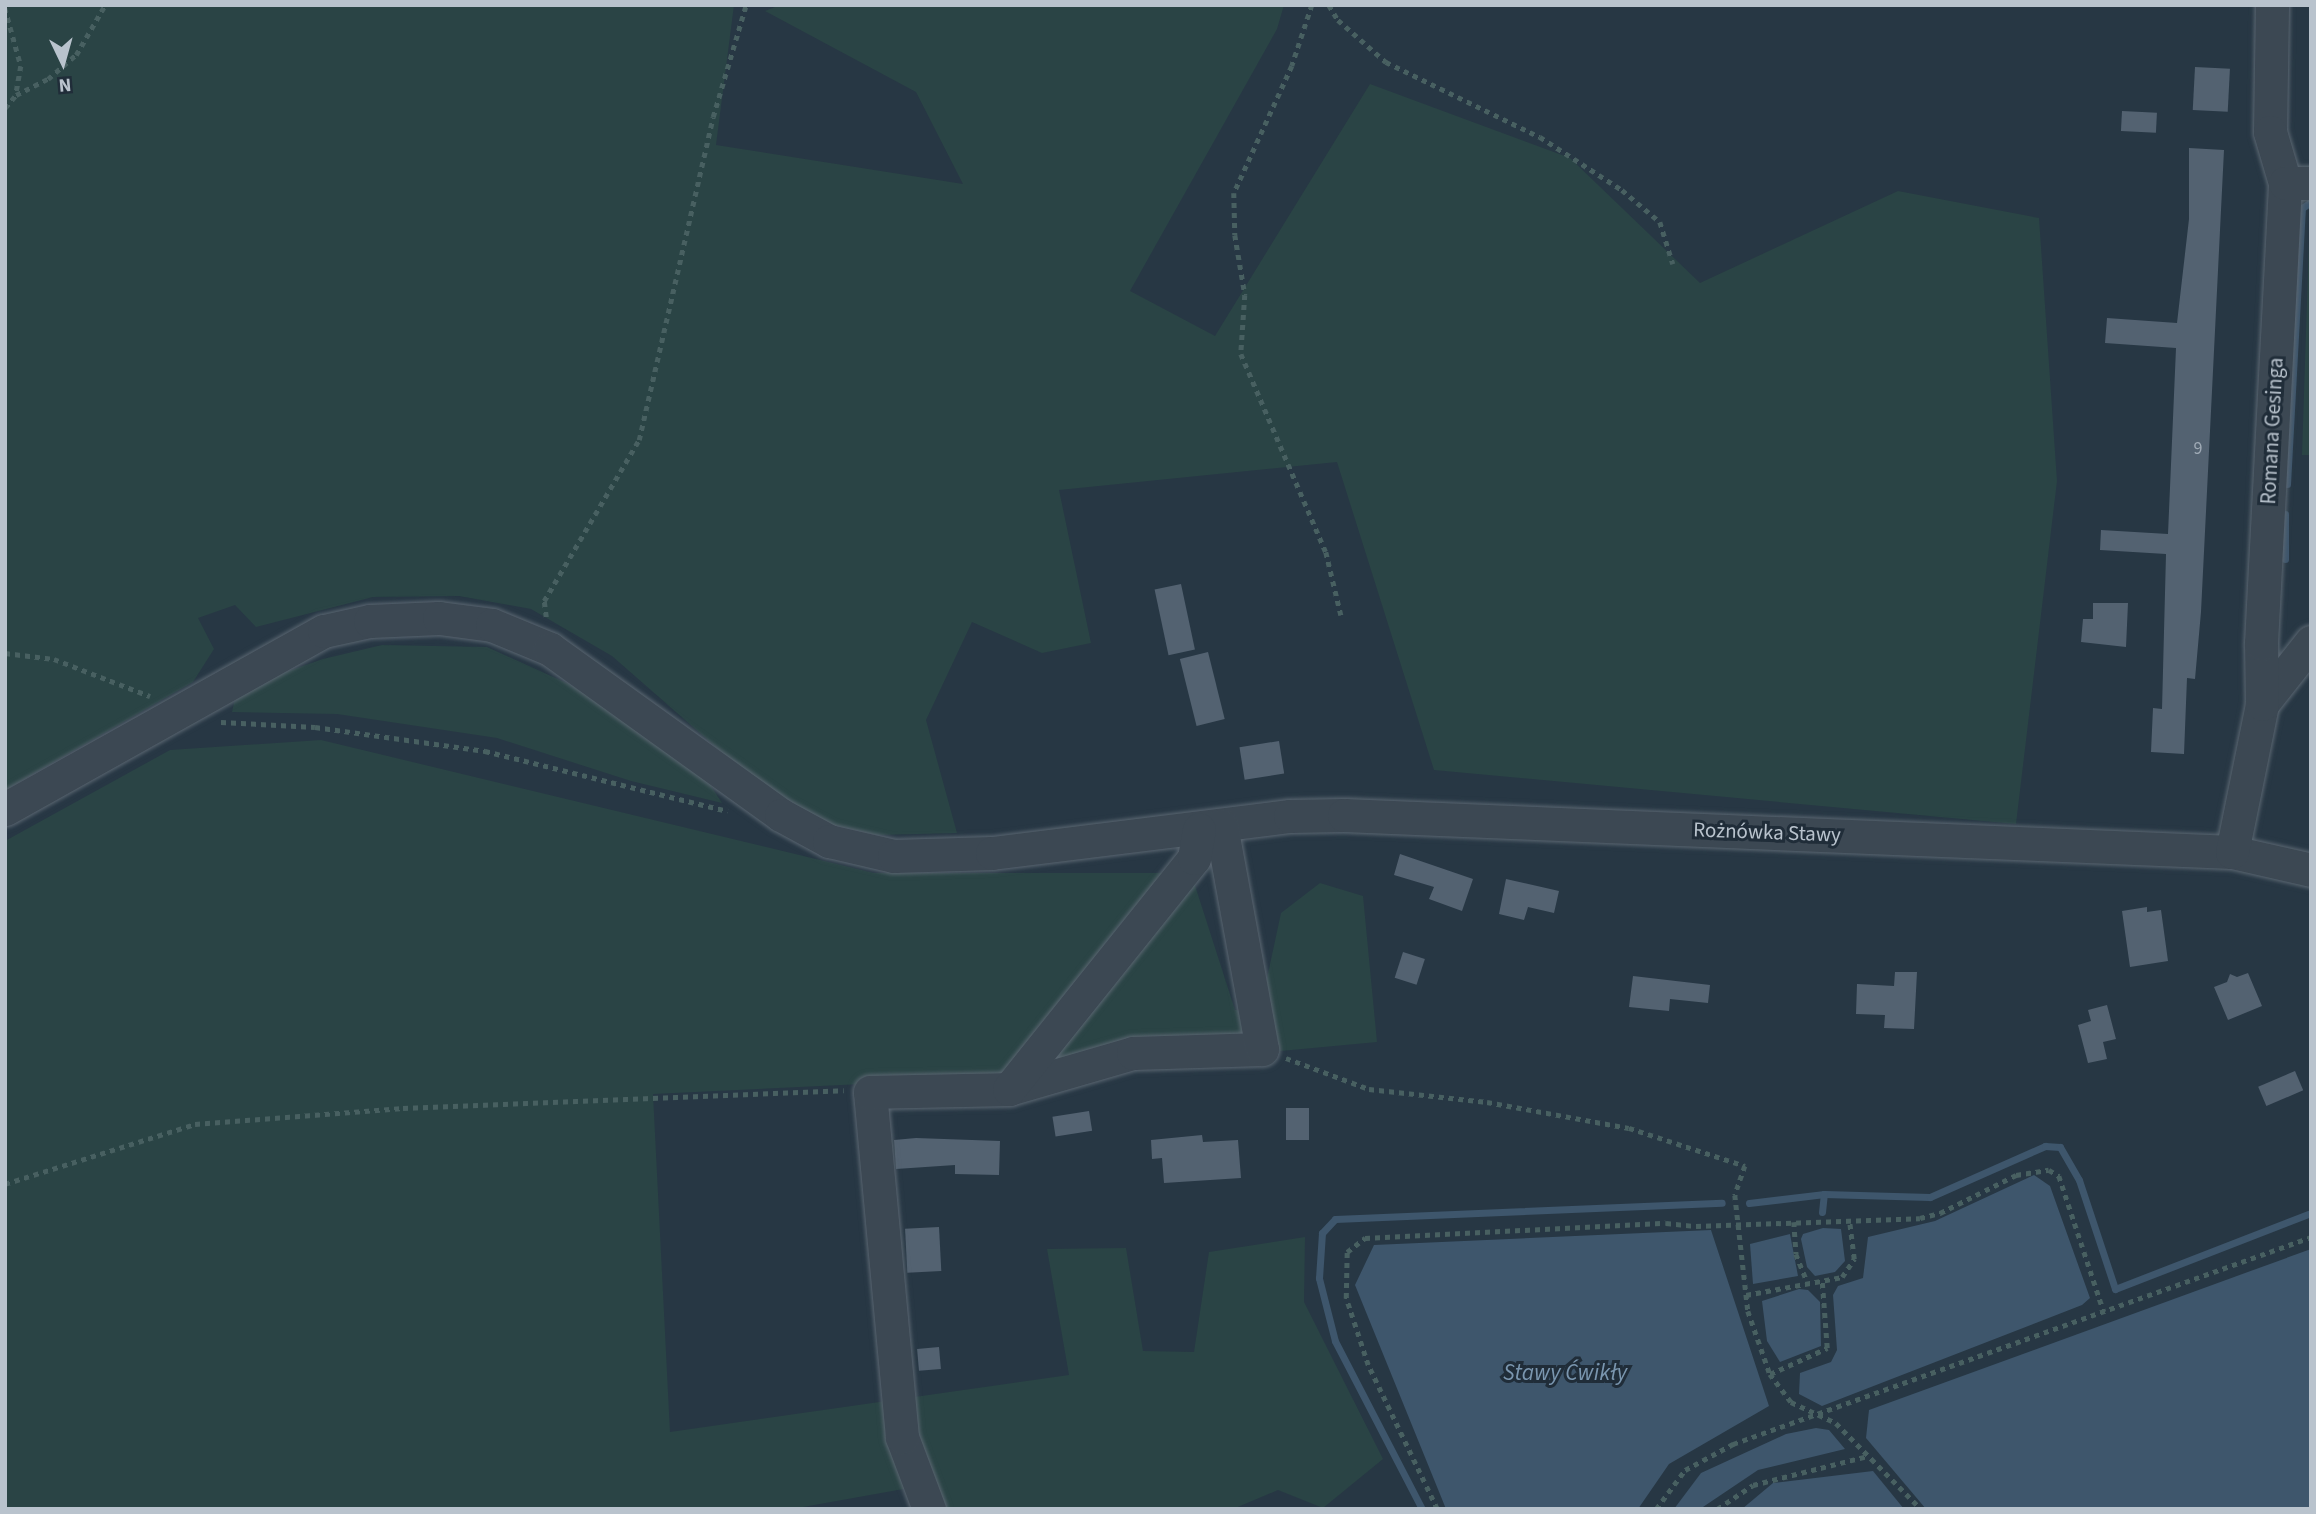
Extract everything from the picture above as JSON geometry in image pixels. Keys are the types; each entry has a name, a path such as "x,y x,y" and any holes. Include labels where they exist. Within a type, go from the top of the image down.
{"street":[{"name":"Romana Gesinga","path":"2232,852 2262,704 2260,643 2298,183 2270,132 2272,5"},
{"name":"Rożnówka Stawy","path":"5,809 314,636 345,625 454,619 492,625 550,649 781,815 843,846 894,856 941,857 1210,828 1290,816 1344,815 2232,852 2311,870"},
{"name":"Romana Gesinga","path":"2262,704 2311,642"},
{"path":"929,1509 902,1437 870,1092 1009,1089 1133,1053 1262,1049 1210,828"},
{"path":"1009,1089 1194,858 1210,828"}],"path":[{"path":"5,108 16,95 48,79 76,55 105,5"},
{"path":"550,649 544,601 639,440 713,117 746,5"},
{"path":"1312,5 1292,66 1234,192 1235,235 1245,295 1241,354 1326,552 1341,615"},
{"path":"1329,5 1347,28 1386,62 1539,137 1622,190 1660,222 1673,264"},
{"path":"5,8 21,66 16,95"},
{"path":"5,653 54,659 112,680 162,703 172,714"},
{"path":"218,721 315,727 485,751 712,810 739,812"},
{"path":"1262,1049 1369,1089 1487,1102 1629,1128 1745,1166 1735,1195 1737,1224 1746,1295 1754,1331 1770,1374 1791,1402 1813,1416 1836,1423 1921,1509"},
{"path":"5,1184 195,1124 666,1095 822,1089 870,1092"},
{"path":"1437,1509 1358,1339 1346,1298 1347,1252 1365,1238 1388,1235 1849,1220 1940,1213 2016,1175 2049,1170 2059,1176 2104,1312"},
{"path":"1746,1295 1842,1277 1854,1259 1849,1220"},
{"path":"1794,1222 1796,1254 1808,1283"},
{"path":"1656,1509 1685,1471 1706,1456 2311,1237"},
{"path":"1770,1374 1827,1348 1822,1281"},
{"path":"1717,1509 1753,1485 1780,1476 1868,1456"}],"green space":[{"path":"5,5 734,5 716,145 963,184 916,92 765,11 780,5 1284,5 1277,29 1130,291 1215,336 1370,84 1570,158 1700,283 1898,191 2039,218 2057,481 2016,824 1434,770 1337,462 1059,490 1091,643 1042,653 972,622 926,720 957,833 877,835 826,823 787,801 725,755 612,656 531,609 459,596 373,597 256,627 235,605 198,618 214,649 193,682 5,790"},
{"path":"2310,209 2311,455 2302,455"},
{"path":"382,645 487,647 571,685 704,775 722,803 631,781 497,738 337,714 232,712 237,689 323,659"},
{"path":"321,740 874,873 1191,873 1235,1010 1260,1011 1281,913 1320,883 1363,896 1377,1042 990,1078 653,1094 670,1432 1069,1375 1047,1249 1126,1248 1143,1351 1194,1352 1209,1252 1305,1237 1304,1302 1383,1459 1323,1508 1278,1490 1233,1509 918,1509 909,1488 792,1509 5,1509 5,841 170,750"}],"water":[{"path":"2034,1175 2050,1186 2090,1298 2082,1305 1822,1406 1799,1394 1800,1373 1831,1362 1837,1350 1833,1295 1838,1286 1863,1278 1868,1237 1935,1221"},
{"path":"1823,1228 1841,1229 1845,1261 1835,1272 1815,1276 1807,1267 1801,1239 1803,1234"},
{"name":"Stawy Ćwikły","path":"1711,1230 1769,1406 1669,1464 1638,1509 1446,1509 1355,1285 1374,1245"},
{"path":"1790,1234 1798,1276 1753,1284 1750,1244"},
{"path":"2311,1249 2311,1509 1926,1509 1866,1438 1869,1410"},
{"path":"1799,1289 1808,1290 1820,1302 1821,1346 1780,1362 1767,1341 1762,1301"},
{"path":"1816,1428 1829,1430 1845,1449 1758,1470 1700,1509 1674,1509 1701,1473 1786,1434"},
{"path":"1873,1471 1904,1509 1742,1509 1773,1483"}],"building":[{"path":"2195,67 2230,69 2228,112 2193,110"},
{"path":"2122,111 2157,113 2156,133 2121,131"},
{"path":"2189,148 2224,150 2201,612 2195,679 2187,678 2184,754 2151,752 2153,708 2162,709 2166,554 2100,550 2101,530 2168,534 2176,348 2105,343 2107,318 2177,323 2189,219"},
{"path":"1181,584 1195,650 1169,655 1155,590"},
{"path":"2093,603 2128,603 2126,647 2081,642 2083,619 2093,619"},
{"path":"1208,652 1225,719 1197,726 1180,659"},
{"path":"1279,741 1284,774 1245,780 1239,747"},
{"path":"1400,854 1473,879 1462,911 1429,899 1434,887 1394,875"},
{"path":"1506,879 1559,891 1554,913 1528,907 1524,920 1499,914"},
{"path":"2147,907 2147,912 2161,910 2168,961 2130,967 2122,911"},
{"path":"1403,952 1425,959 1417,985 1395,978"},
{"path":"1895,972 1917,972 1914,1029 1884,1028 1885,1015 1856,1014 1857,984 1894,986"},
{"path":"2248,973 2262,1006 2228,1020 2214,987 2227,982 2230,974 2237,977"},
{"path":"1633,976 1710,985 1708,1003 1670,999 1669,1011 1629,1007"},
{"path":"2107,1005 2116,1039 2103,1042 2107,1059 2088,1063 2078,1025 2091,1021 2088,1010"},
{"path":"2295,1071 2303,1090 2266,1106 2258,1087"},
{"path":"1286,1108 1309,1108 1309,1140 1286,1140"},
{"path":"1089,1111 1092,1131 1056,1137 1052,1117"},
{"path":"1202,1135 1203,1142 1238,1140 1241,1178 1164,1183 1162,1158 1152,1159 1151,1140"},
{"path":"916,1138 1000,1141 999,1175 955,1174 955,1165 896,1169 894,1140"},
{"path":"939,1227 941,1271 907,1273 905,1229"},
{"path":"939,1347 941,1369 919,1371 917,1349"}],"waterway":[{"path":"2287,484 2302,208 2311,202"},
{"path":"2285,514 2285,559"},
{"path":"1749,1203 1824,1194 1930,1197 2045,1146 2060,1147 2079,1180 2115,1289 2311,1213"},
{"path":"1822,1212 1824,1194"},
{"path":"1422,1509 1335,1341 1319,1278 1322,1233 1335,1219 1722,1203"}]}
